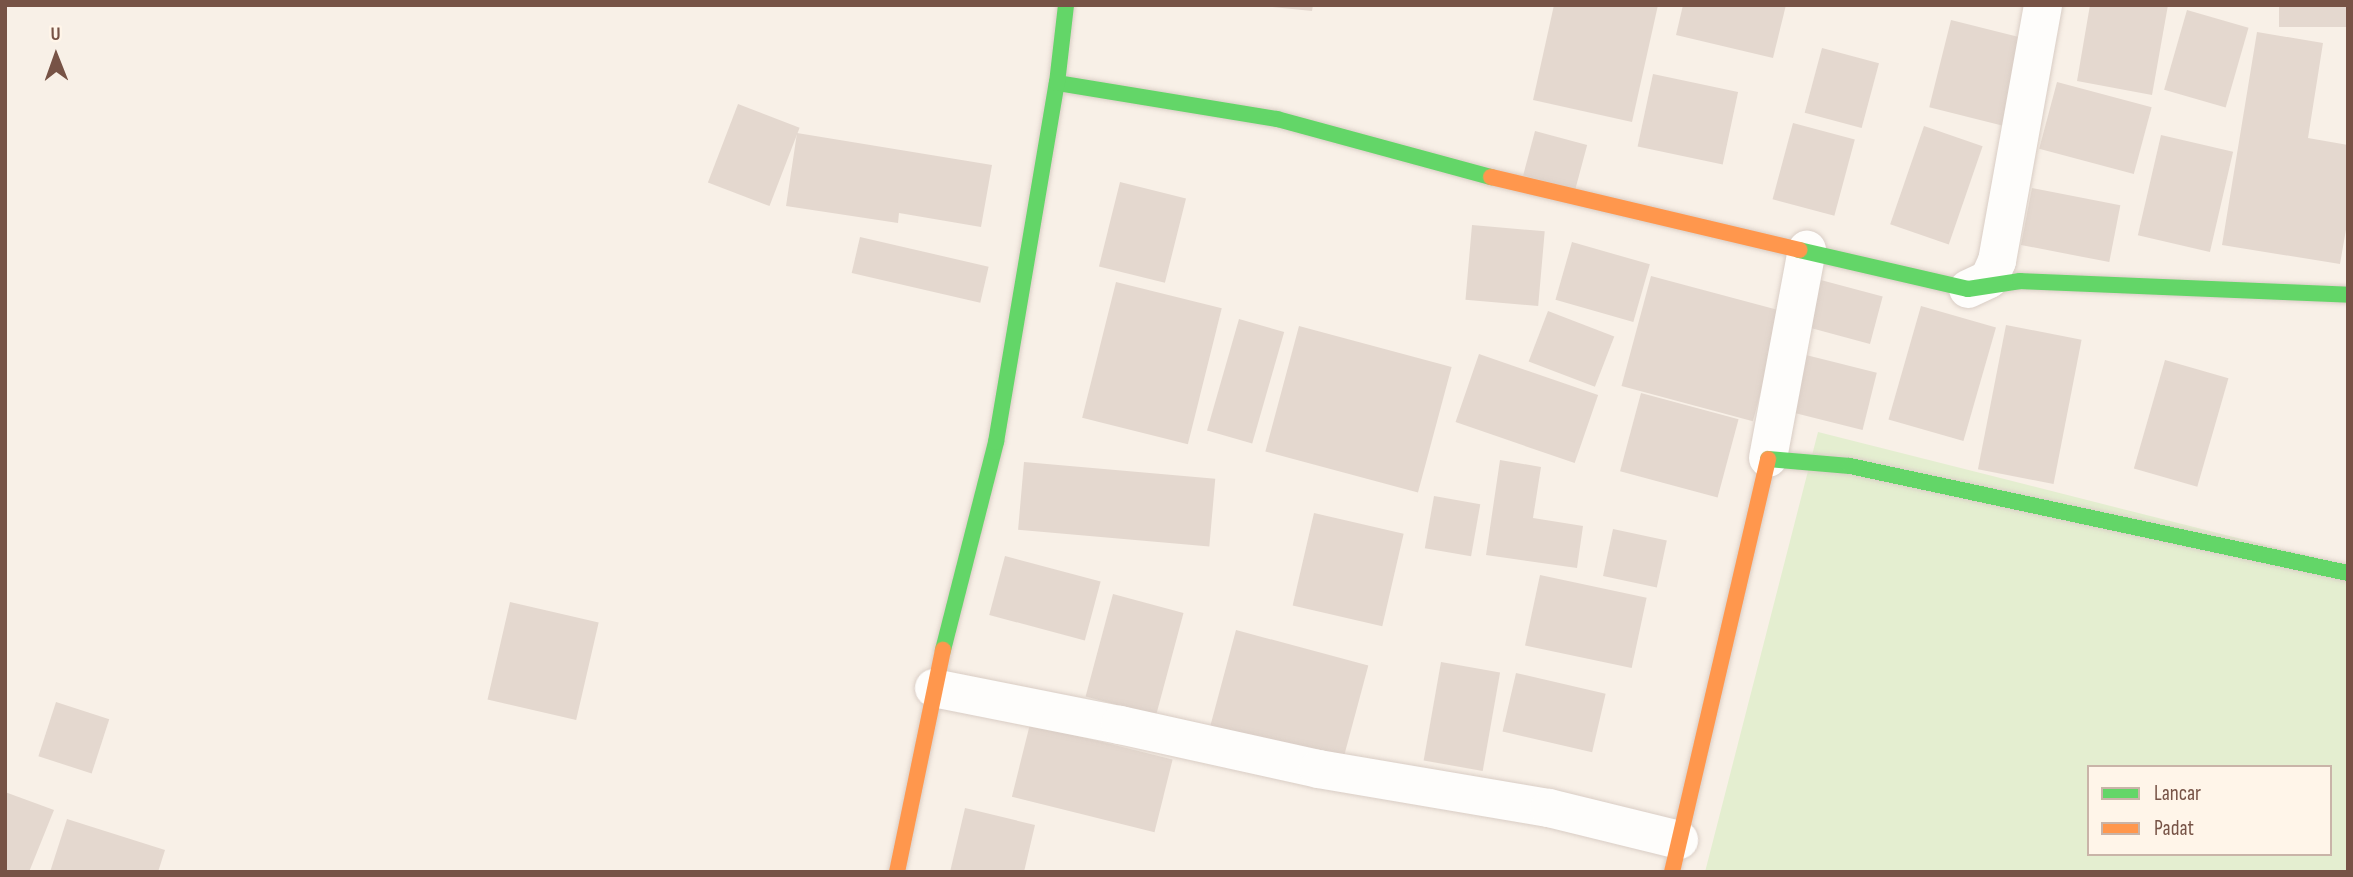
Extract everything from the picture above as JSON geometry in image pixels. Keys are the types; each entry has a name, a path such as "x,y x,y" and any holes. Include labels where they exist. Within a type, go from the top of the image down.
{"street":[{"path":"897,872 934,688 996,442 1056,83 1066,5"},
{"path":"1968,289 1989,279 1997,261 2043,5"},
{"path":"1056,83 1277,119 1551,193 1968,289 2020,281 2348,295"},
{"path":"934,688 1121,725 1318,769 1549,808 1676,856 1768,458 1807,250"},
{"path":"1768,458 1850,466 2348,573"}],"green space":[{"path":"1818,432 2348,566 2348,872 1705,872"}],"building":[{"path":"1253,5 1313,5 1312,11"},
{"path":"1554,5 1658,5 1632,122 1533,100"},
{"path":"1683,5 1786,5 1773,58 1676,35"},
{"path":"2090,5 2168,5 2152,95 2077,81"},
{"path":"2279,5 2348,5 2348,27 2279,27"},
{"path":"2187,10 2249,28 2226,107 2164,90"},
{"path":"1951,20 2025,38 2003,126 1929,107"},
{"path":"2257,32 2323,43 2308,138 2348,145 2348,218 2340,264 2222,245"},
{"path":"1822,48 1879,63 1862,128 1805,113"},
{"path":"1653,74 1738,92 1723,164 1638,146"},
{"path":"2057,82 2152,107 2134,174 2039,149"},
{"path":"738,104 800,128 770,206 708,182"},
{"path":"1793,123 1855,140 1834,216 1773,199"},
{"path":"1924,126 1983,146 1949,245 1890,224"},
{"path":"1535,131 1587,145 1575,189 1523,175"},
{"path":"797,133 992,165 981,227 899,213 898,223 786,206"},
{"path":"2161,135 2233,152 2210,252 2138,235"},
{"path":"1120,182 1186,198 1165,283 1099,266"},
{"path":"2032,188 2120,205 2109,262 2021,245"},
{"path":"1472,225 1545,231 1538,306 1465,300"},
{"path":"860,237 989,267 980,303 852,273"},
{"path":"1572,242 1650,264 1633,322 1555,300"},
{"path":"1651,276 1782,311 1753,421 1621,386"},
{"path":"1817,279 1883,297 1870,344 1804,326"},
{"path":"1116,282 1222,308 1188,444 1082,418"},
{"path":"1921,306 1996,327 1963,441 1888,419"},
{"path":"1548,311 1614,336 1595,387 1529,361"},
{"path":"1239,319 1284,332 1252,443 1207,431"},
{"path":"2006,325 2082,340 2054,484 1978,469"},
{"path":"1299,326 1452,367 1418,492 1265,452"},
{"path":"1479,354 1598,395 1575,463 1456,422"},
{"path":"1806,355 1877,373 1863,430 1792,412"},
{"path":"2165,360 2228,378 2197,487 2134,469"},
{"path":"1641,393 1739,419 1718,497 1620,471"},
{"path":"1500,460 1541,467 1533,518 1583,526 1577,568 1486,555"},
{"path":"1024,462 1215,479 1209,546 1018,530"},
{"path":"1434,496 1480,504 1471,556 1425,548"},
{"path":"1314,513 1404,534 1382,626 1293,606"},
{"path":"1613,529 1667,540 1657,587 1603,576"},
{"path":"1005,556 1101,582 1085,641 989,615"},
{"path":"1540,575 1647,598 1632,668 1525,645"},
{"path":"1113,594 1184,613 1156,715 1086,696"},
{"path":"510,602 599,622 576,720 488,699"},
{"path":"1236,630 1368,665 1342,764 1210,729"},
{"path":"1441,662 1500,672 1483,771 1424,760"},
{"path":"1516,673 1606,694 1592,752 1503,731"},
{"path":"56,702 109,719 92,774 38,756"},
{"path":"1030,724 1173,760 1154,832 1012,797"},
{"path":"5,792 54,810 29,872 5,872"},
{"path":"965,808 1035,825 1024,872 950,872"},
{"path":"67,819 165,850 158,872 50,872"}],"traffic: fast":[{"path":"943,650 996,442 1057,83 1066,5"},
{"path":"1057,83 1277,119 1491,177"},
{"path":"1799,250 1968,289 2020,281 2348,295"},
{"path":"1768,459 1850,466 2348,573"}],"traffic: slow":[{"path":"1491,177 1799,250"},
{"path":"1672,872 1768,459"},
{"path":"897,872 943,650"}]}
